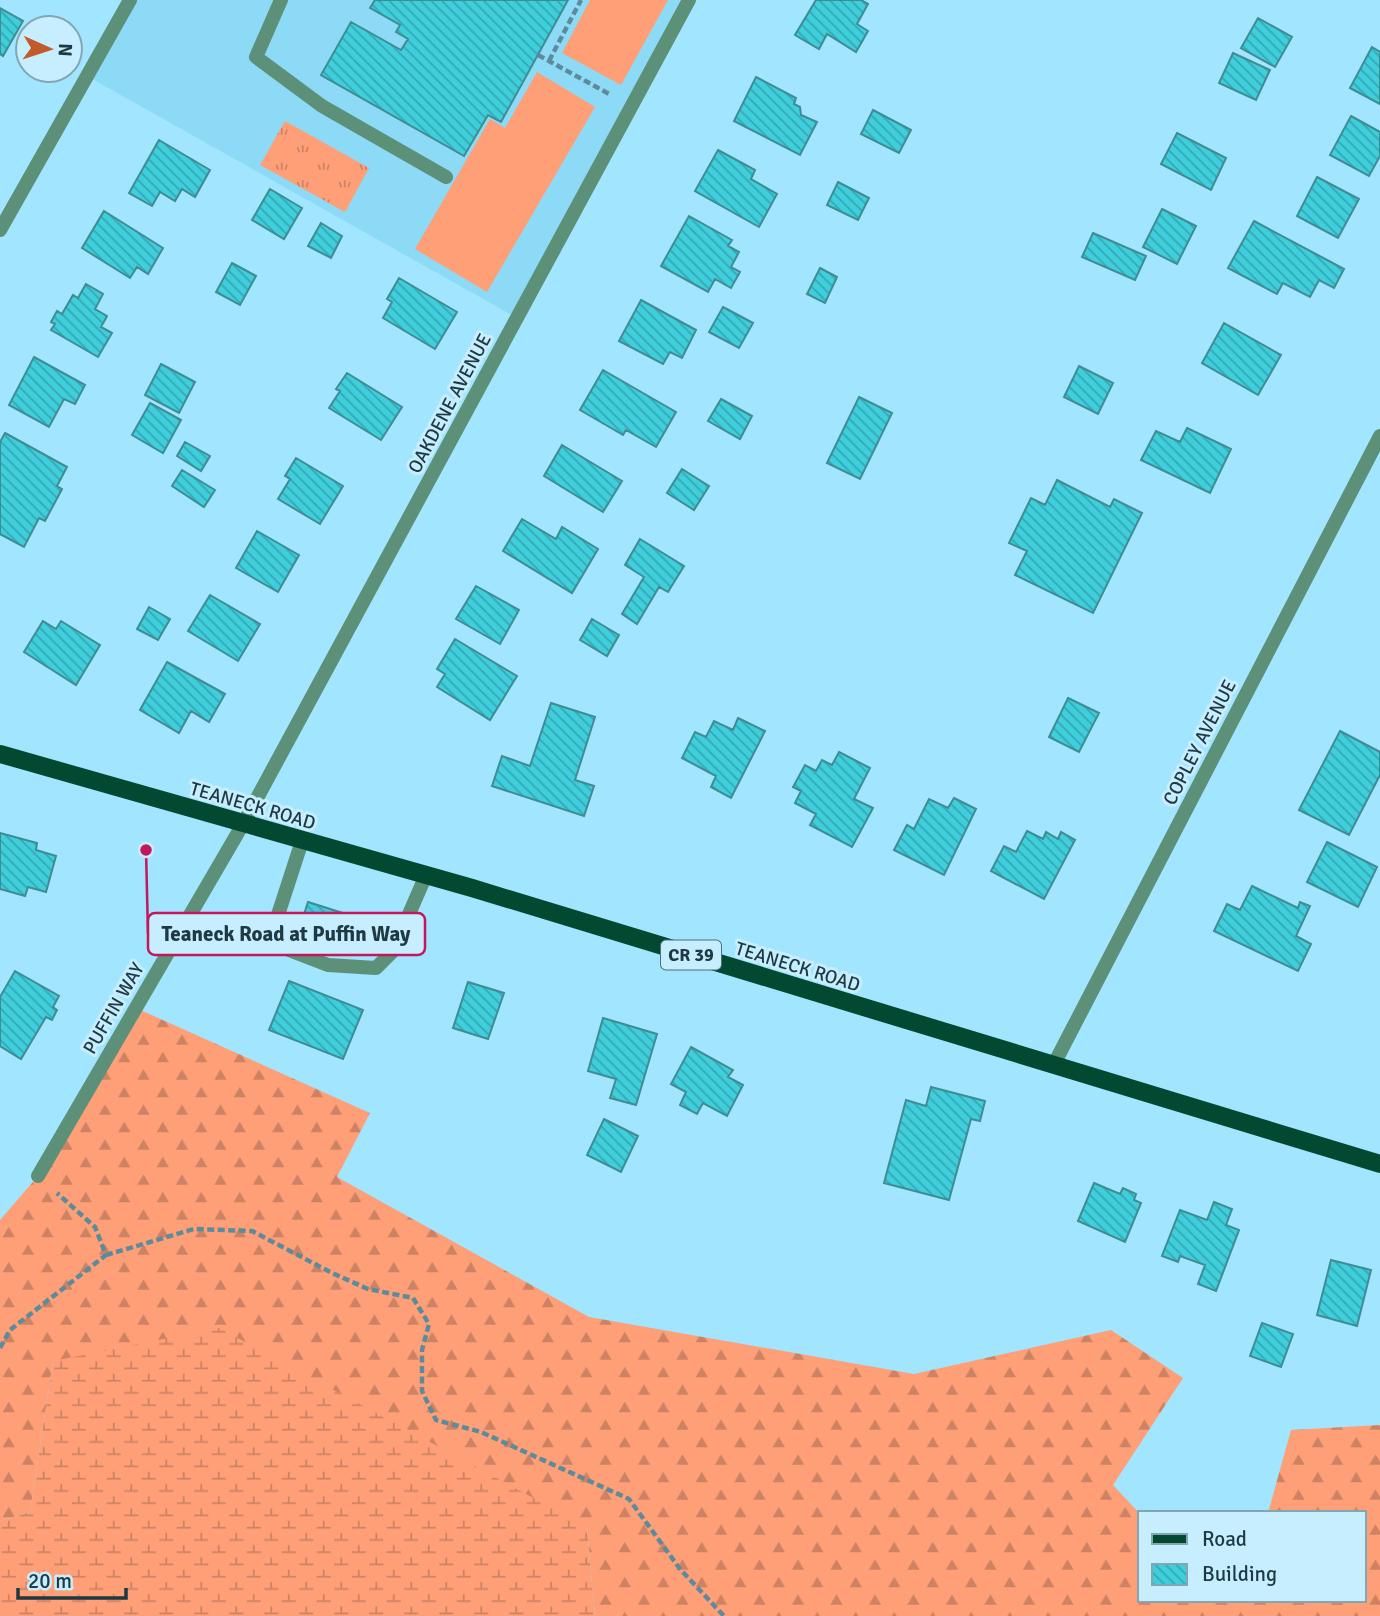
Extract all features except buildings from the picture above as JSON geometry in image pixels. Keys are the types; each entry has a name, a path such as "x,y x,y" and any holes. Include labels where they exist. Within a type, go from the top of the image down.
{"main road":[{"name":"TEANECK ROAD","path":"0,754 426,875 1380,1164"}],"street":[{"path":"0,230 130,0"},
{"path":"281,0 256,57 322,107 446,177"},
{"name":"OAKDENE AVENUE","path":"243,824 689,0"},
{"name":"COPLEY AVENUE","path":"1053,1066 1380,436"},
{"name":"PUFFIN WAY","path":"38,1176 243,824"},
{"path":"302,841 275,924 276,945 328,965 376,968 393,951 426,875"}],"path":[{"path":"549,61 581,0"},
{"path":"538,55 631,106"},
{"path":"38,1176 95,1227 106,1255"},
{"path":"0,1348 10,1329 106,1255 194,1229 253,1231 368,1289 413,1298 429,1324 422,1350 422,1391 436,1420 481,1432 629,1499 680,1569 724,1616"}],"shaded area":[{"path":"130,0 689,0 517,318 87,76"}],"green space":[{"path":"590,0 668,0 621,85 562,53"},
{"path":"537,72 595,107 487,292 415,249 490,119 505,128"},
{"path":"285,121 369,168 345,212 260,165"},
{"path":"136,1008 370,1113 337,1177 589,1317 914,1374 1111,1330 1183,1378 1113,1485 1138,1512 1138,1602 1366,1602 1366,1511 1269,1511 1291,1430 1380,1425 1380,1616 595,1616 587,1527 53,1361 30,1512 0,1521 0,1220 38,1176"},
{"path":"219,1328 587,1527 595,1616 0,1616 0,1521 30,1512 53,1361"}],"place":[{"name":"Teaneck Road at Puffin Way","path":"146,850"}]}
